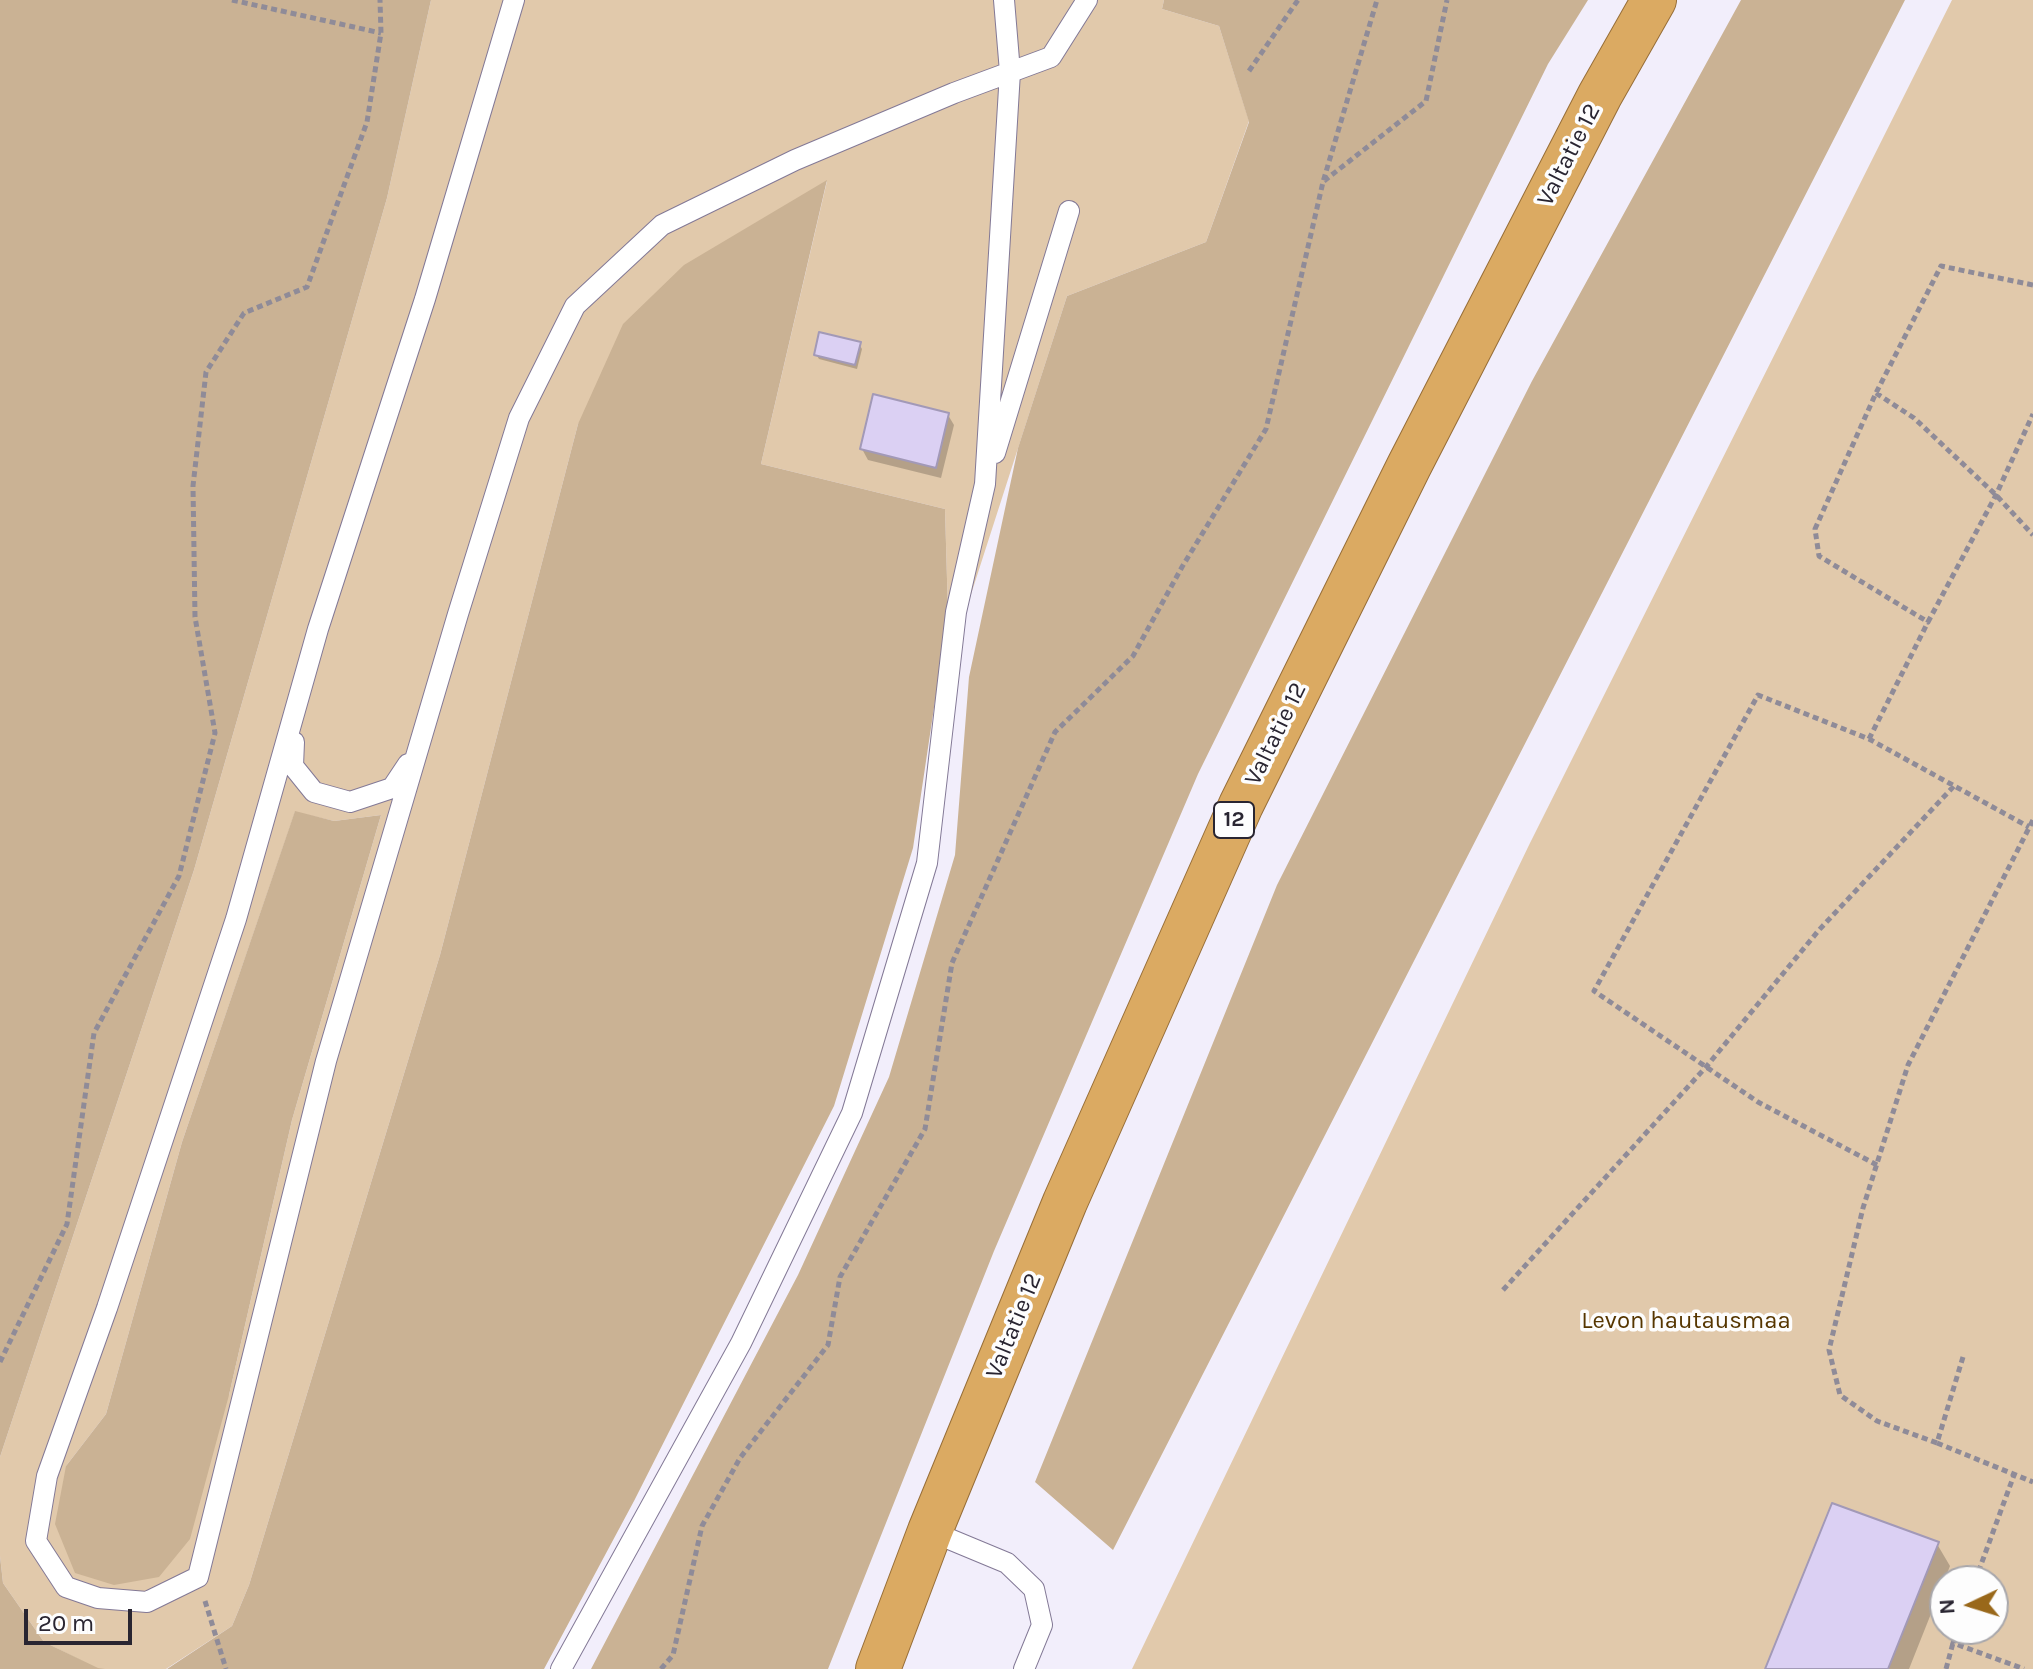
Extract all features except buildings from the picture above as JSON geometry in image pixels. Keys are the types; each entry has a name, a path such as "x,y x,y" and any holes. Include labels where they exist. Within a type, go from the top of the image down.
{"highway":[{"name":"Valtatie 12","path":"878,1669 930,1531 1065,1202 1241,805 1409,466 1593,108 1654,0"}],"lane":[{"path":"514,0 425,299 318,629 236,919 107,1308 47,1476 36,1541 66,1587 98,1598 147,1602 198,1577 326,1061 519,418 575,306 662,225 795,160 1051,57 1087,0"},
{"path":"985,484 1010,72 1004,0"},
{"path":"561,1669 741,1343 852,1113 927,863 956,612 985,484 1069,211"},
{"path":"295,710 293,766 314,792 350,802 392,788 419,748"},
{"path":"930,1531 1007,1563 1034,1589 1042,1625 1024,1669"}],"path":[{"path":"232,0 381,33"},
{"path":"0,1362 67,1224 94,1033 179,876 215,733 195,617 193,486 206,372 244,313 307,287 367,122 381,33 380,0"},
{"path":"1249,71 1298,0"},
{"path":"661,1669 673,1655 702,1526 740,1458 828,1345 840,1277 925,1129 952,963 1055,732 1133,656 1182,567 1266,429 1323,182 1377,0"},
{"path":"1323,182 1426,101 1447,0"},
{"path":"1928,622 1819,556 1815,529 1876,393 1941,266 2033,285"},
{"path":"1876,393 1914,418 1996,495 2033,535"},
{"path":"1869,739 1996,495 2033,414"},
{"path":"1877,1165 1758,1102 1594,991 1758,695 1869,739 2029,827"},
{"path":"1503,1290 1706,1067 1819,930 1954,786"},
{"path":"2033,820 1908,1065 1863,1208 1829,1350 1840,1395 1877,1421 2033,1482"},
{"path":"1937,1443 1963,1357"},
{"path":"1981,1565 2014,1475"},
{"path":"198,1577 226,1669"},
{"path":"1946,1669 1952,1645"},
{"path":"1958,1645 2024,1669"}],"green space":[{"path":"431,0 1164,0 1162,9 1219,26 1249,121 1206,242 1067,296 965,613 948,614 945,509 761,464 827,181 578,424 440,955 249,1585 232,1626 166,1669 98,1669 44,1642 3,1583 0,1457 194,870 387,198","holes":["295,812 334,821 381,815 292,1120 229,1395 66,1466 106,1414 182,1142"]},
{"name":"Levon hautausmaa","path":"1952,0 2033,0 2033,1669 1132,1669 1530,843"}],"shaded area":[{"path":"0,0 431,0 387,198 194,870 0,1457"},
{"path":"1164,0 1588,0 1548,64 1198,774 994,1251 828,1669 591,1669 798,1275 889,1077 955,855 969,677 1018,448 1067,296 1206,242 1249,122 1219,26 1162,9"},
{"path":"1741,0 1905,0 1113,1550 1035,1482 1277,885 1532,381"},
{"path":"827,180 761,464 945,509 948,614 913,848 834,1106 634,1501 544,1669 167,1669 232,1626 249,1585 440,955 578,424 623,324 684,265"},
{"path":"295,811 334,821 381,815 292,1120 229,1395 190,1539 159,1577 114,1585 75,1573 55,1524 66,1466 106,1414 182,1142"},
{"path":"0,1556 3,1583 44,1642 105,1669 0,1669"}]}
